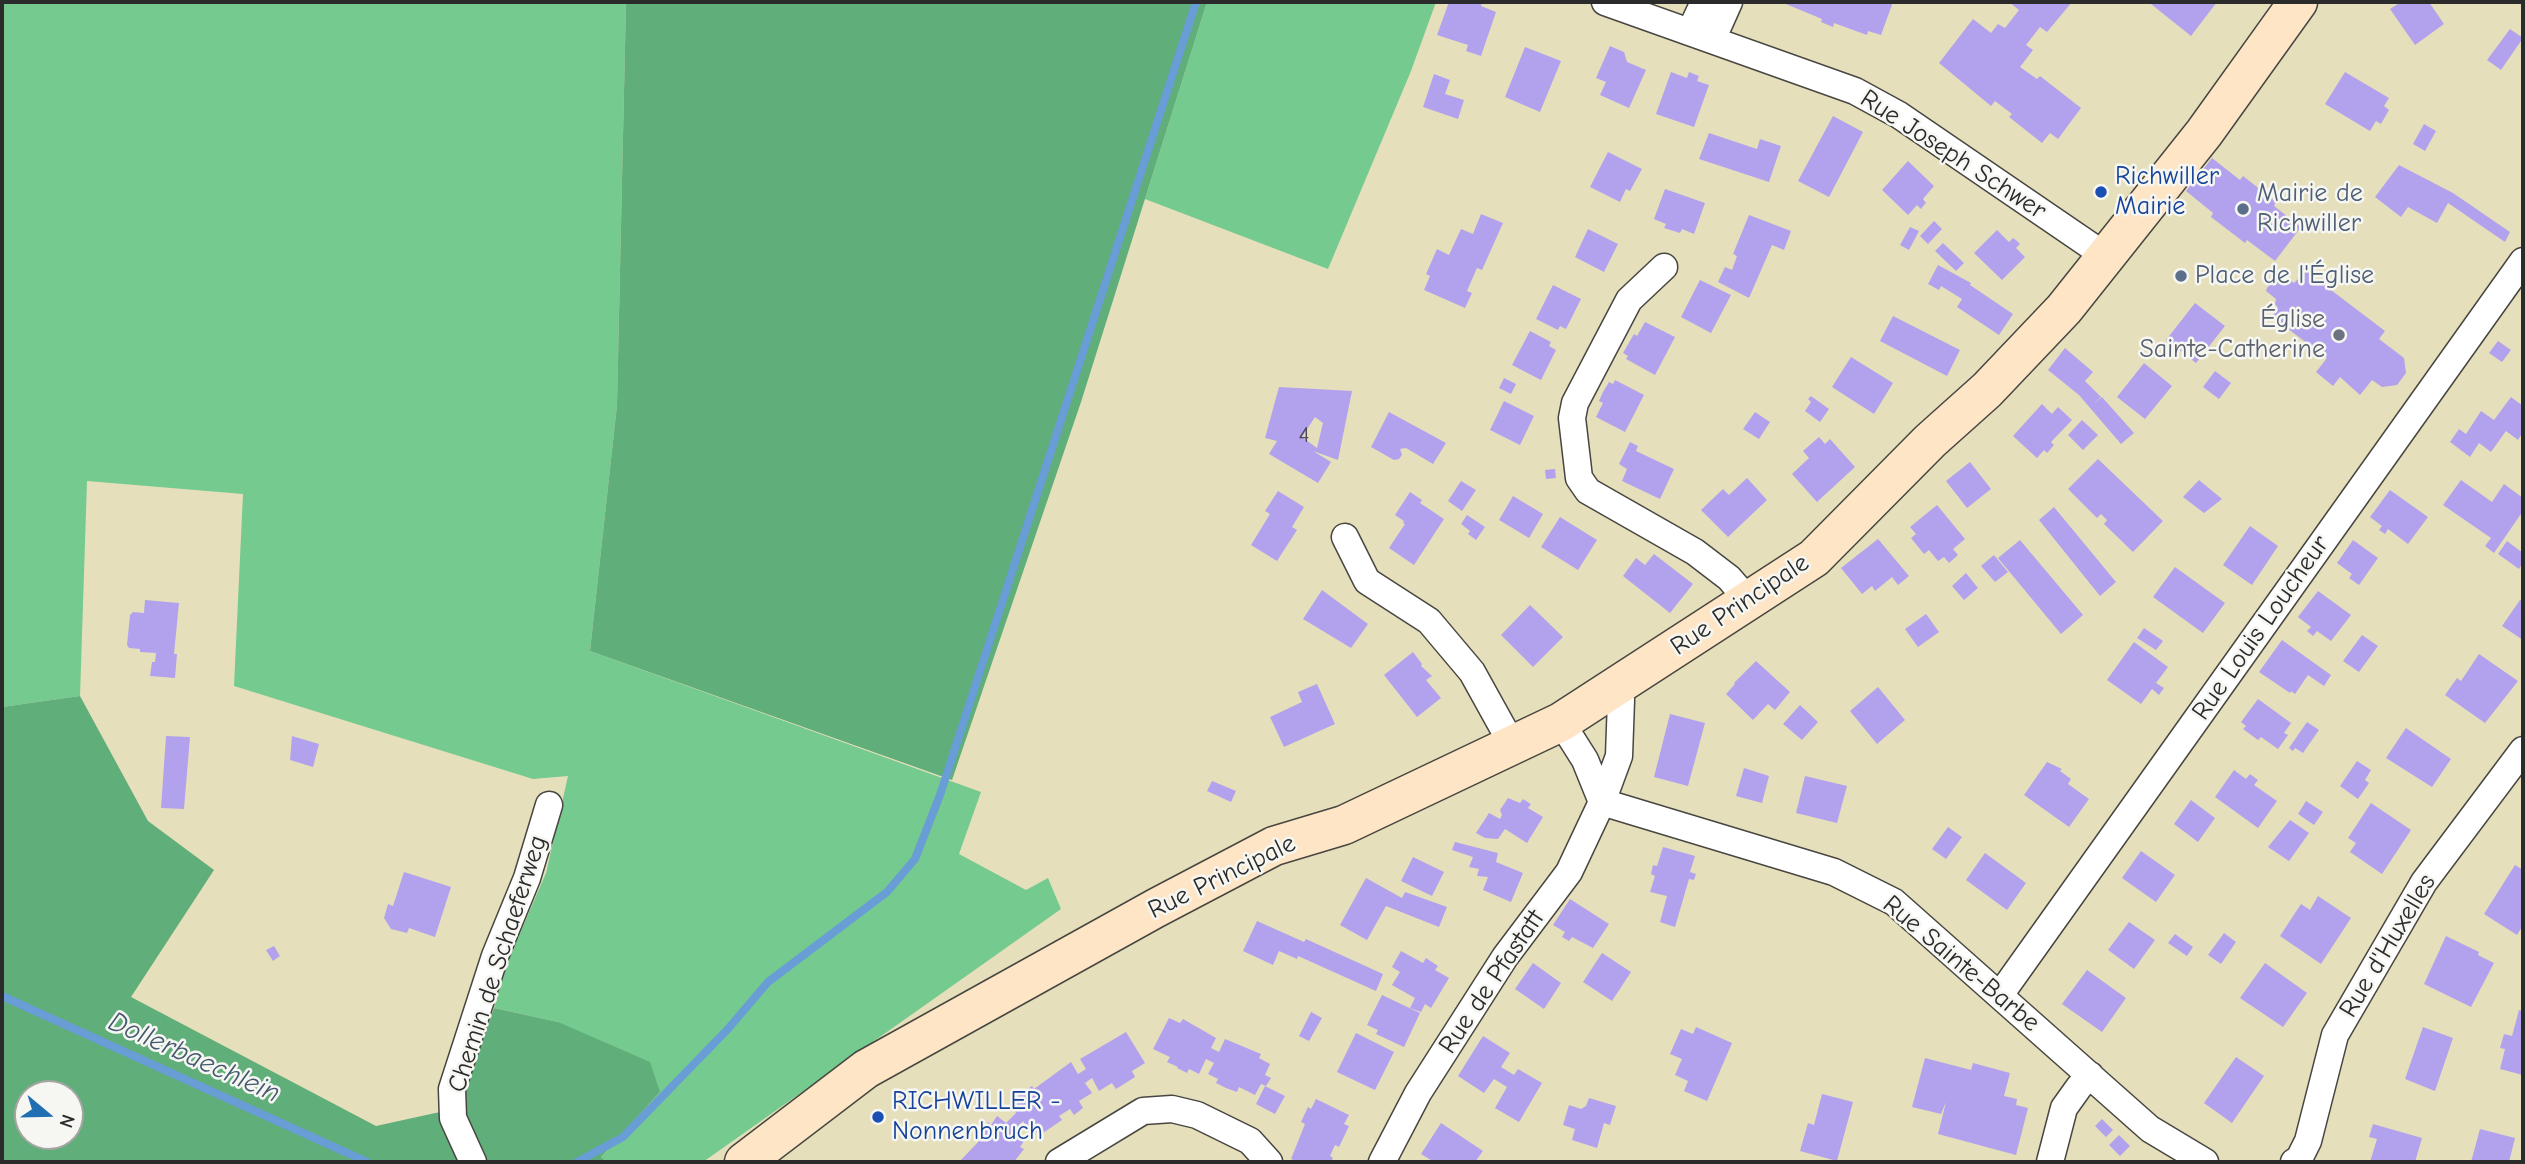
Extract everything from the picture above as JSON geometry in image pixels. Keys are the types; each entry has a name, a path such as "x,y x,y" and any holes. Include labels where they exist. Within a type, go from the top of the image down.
{"main road":[{"name":"Rue Principale","path":"744,1162 866,1069 1156,908 1274,846 1344,825 1561,722 1814,558 1930,441 1987,390 2064,309 2204,133 2298,2"},
{"name":"Rue Principale","path":"784,1162 1010,988"}],"street":[{"name":"Rue Joseph Schwer","path":"1605,2 1855,90 1899,115 2107,257"},
{"path":"1701,36 1704,2"},
{"path":"1701,36 1729,2"},
{"name":"Rue Louis Loucheur","path":"2000,995 2523,261"},
{"path":"1664,267 1629,300 1575,403 1572,418 1579,478 1588,491 1695,552 1728,578 1749,601"},
{"path":"1345,537 1367,581 1429,621 1472,672 1513,746"},
{"name":"Rue de Pfastatt","path":"1382,1162 1418,1093 1506,957 1569,872 1602,802 1619,756 1621,700 1618,684"},
{"path":"1561,722 1585,760 1602,802"},
{"name":"Rue d'Huxelles","path":"2294,1162 2299,1159 2308,1141 2335,1035 2424,882 2523,750"},
{"name":"Rue Sainte-Barbe","path":"1602,802 1834,872 1894,902 2150,1129 2205,1162"},
{"name":"Chemin de Schaeferweg","path":"473,1162 453,1118 452,1089 495,956 527,878 549,805"},
{"path":"2050,1162 2064,1108 2090,1075"},
{"path":"1059,1162 1143,1111 1172,1109 1197,1115 1250,1141 1269,1162"}],"green space":[{"path":"2,2 626,2 617,405 590,651 981,792 959,854 1026,890 1048,878 1061,909 703,1162 607,1162 601,1157 660,1092 558,1022 494,1008 507,963 546,873 568,776 533,779 234,686 243,494 87,481 80,696 2,707"},
{"path":"626,2 1207,2 1081,402 952,780 590,651 617,405"},
{"path":"1207,2 1436,2 1411,71 1328,269 1145,199"},
{"path":"80,696 148,821 214,870 131,997 376,1126 458,1108 494,1008 558,1022 650,1062 660,1092 601,1157 607,1162 2,1162 2,707"}],"building":[{"path":"1449,2 1482,2 1481,6 1496,12 1481,56 1466,51 1468,45 1437,35"},
{"path":"1781,2 1893,2 1881,35 1868,31 1867,35 1834,23 1833,27 1821,22 1822,19"},
{"path":"2009,2 2072,2 2047,32 2040,27 2026,45 2033,50 2020,67 2037,79 2040,76 2081,108 2058,139 2050,133 2042,143 2009,117 2012,114 1995,101 1991,106 1939,63 1973,19 1991,33 1998,24 2005,28 2019,10"},
{"path":"2217,2 2191,36 2151,4"},
{"path":"2401,2 2429,2 2444,24 2415,45 2390,9"},
{"path":"2510,29 2523,38 2501,70 2487,60"},
{"path":"1610,46 1624,52 1627,62 1646,70 1629,108 1600,95 1606,82 1596,78"},
{"path":"1525,47 1561,61 1540,112 1505,97"},
{"path":"1671,72 1687,78 1689,72 1699,76 1697,81 1709,85 1694,127 1656,114"},
{"path":"2345,72 2389,98 2384,106 2389,110 2381,124 2376,121 2370,131 2325,104"},
{"path":"1434,74 1450,80 1445,94 1464,100 1458,119 1423,107"},
{"path":"1833,116 1863,132 1829,197 1798,181"},
{"path":"2424,124 2436,131 2425,151 2413,144"},
{"path":"1709,133 1757,149 1760,139 1781,146 1769,182 1699,159"},
{"path":"1608,152 1642,169 1630,191 1626,189 1620,202 1590,187"},
{"name":"Mairie de Richwiller","path":"2212,158 2240,180 2243,176 2276,202 2274,206 2301,227 2275,261 2247,240 2245,243 2211,217 2213,213 2186,191"},
{"path":"1908,161 1934,186 1923,199 1926,203 1921,209 1917,205 1908,215 1882,190"},
{"path":"2399,165 2453,193 2510,232 2505,242 2448,203 2437,223 2408,207 2401,217 2375,197"},
{"path":"1665,189 1705,203 1694,234 1682,229 1680,233 1664,228 1666,224 1654,219"},
{"path":"1481,214 1503,223 1482,270 1477,268 1467,291 1472,293 1465,308 1424,290 1430,276 1426,274 1437,249 1449,255 1461,229 1473,234"},
{"path":"1749,215 1791,231 1784,250 1772,245 1749,298 1718,282 1725,267 1732,270 1737,256 1733,254"},
{"path":"1934,221 1942,229 1928,244 1920,236"},
{"path":"1910,227 1919,231 1909,250 1900,245"},
{"path":"1588,229 1618,244 1604,272 1575,257"},
{"path":"1997,230 2009,242 2013,238 2017,241 2020,244 2016,248 2025,257 2002,280 1974,253"},
{"path":"1943,243 1964,263 1956,271 1935,251"},
{"path":"1938,265 1971,283 1970,285 2013,314 1999,335 1957,307 1962,299 1941,286 1939,290 1928,284"},
{"name":"Église Sainte-Catherine","path":"2306,271 2385,331 2379,339 2404,358 2406,373 2397,385 2382,387 2372,380 2360,395 2340,377 2333,386 2316,372 2327,358 2272,317 2278,308 2276,299 2266,291 2267,288 2279,273 2294,283"},
{"path":"1700,280 1731,295 1711,333 1681,317"},
{"path":"1553,285 1581,299 1566,329 1560,326 1558,330 1536,319"},
{"path":"2195,303 2225,326 2196,363 2166,340"},
{"path":"1893,316 1960,350 1947,376 1880,341"},
{"path":"1645,322 1675,337 1655,375 1626,359 1628,356 1623,353"},
{"path":"1530,331 1551,342 1549,346 1556,350 1541,380 1512,365"},
{"path":"2498,341 2511,350 2502,362 2489,353"},
{"path":"2065,348 2093,372 2085,381 2101,397 2094,403 2102,397 2134,433 2121,444 2079,395 2048,370"},
{"path":"1851,357 1893,383 1874,414 1832,387"},
{"path":"2144,363 2172,386 2145,419 2117,397"},
{"path":"2215,371 2231,383 2219,399 2203,387"},
{"path":"1504,378 1516,384 1511,394 1499,388"},
{"path":"1615,380 1644,395 1625,432 1596,417 1603,403 1599,401 1603,392 1609,382 1613,384"},
{"path":"1279,387 1352,391 1338,460 1313,451 1331,462 1318,483 1269,454 1277,441 1265,438","holes":["1315,417 1323,423 1317,448 1302,437"]},
{"path":"1811,396 1829,409 1820,422 1805,411 1811,402 1808,399"},
{"path":"2511,397 2523,406 2523,432 2518,440 2506,431 2491,452 2479,443 2470,457 2450,442 2459,429 2466,434 2481,411 2494,420"},
{"path":"1504,401 1534,416 1520,445 1490,430"},
{"path":"2042,404 2052,414 2058,407 2072,420 2051,442 2054,445 2047,453 2044,450 2037,458 2013,436"},
{"path":"1389,412 1446,443 1433,464 1406,448 1400,449 1402,455 1394,460 1371,447"},
{"path":"1755,412 1770,422 1759,439 1743,429"},
{"path":"2082,420 2098,435 2083,450 2068,435"},
{"path":"1819,437 1825,444 1830,439 1855,467 1817,502 1792,474 1809,458 1803,451"},
{"path":"1630,442 1638,446 1636,451 1674,469 1660,499 1622,481 1627,469 1619,464"},
{"path":"2098,459 2163,521 2133,552 2104,524 2107,520 2101,514 2097,518 2068,489"},
{"path":"1970,462 1991,489 1967,508 1946,481"},
{"path":"1555,469 1556,478 1546,479 1545,470"},
{"path":"1747,478 1767,500 1728,537 1701,510 1723,489 1729,495"},
{"path":"2199,480 2222,499 2204,513 2183,497"},
{"path":"2461,480 2492,502 2504,484 2523,498 2523,511 2494,553 2485,546 2491,538 2443,505"},
{"path":"1461,481 1476,490 1462,511 1448,501"},
{"path":"2390,490 2428,517 2408,544 2388,529 2385,534 2379,530 2382,526 2370,517"},
{"path":"1278,491 1304,507 1292,527 1297,530 1277,561 1251,545 1270,514 1265,511"},
{"path":"1410,492 1422,500 1420,503 1444,519 1414,565 1389,548 1405,524 1395,515"},
{"path":"1513,496 1543,514 1529,538 1499,520"},
{"path":"1937,505 1965,539 1953,549 1958,555 1949,563 1944,557 1938,561 1929,550 1924,554 1911,538 1916,534 1910,527"},
{"path":"2054,507 2116,582 2100,596 2039,520"},
{"path":"1467,515 1485,527 1476,540 1461,524"},
{"path":"1560,517 1597,540 1578,570 1541,547"},
{"path":"2250,526 2278,546 2252,585 2223,565"},
{"path":"1878,539 1909,576 1898,585 1892,577 1875,591 1872,586 1862,594 1841,568"},
{"path":"2020,540 2083,615 2061,634 1998,558"},
{"path":"2353,540 2378,558 2359,585 2349,578 2352,574 2337,563"},
{"path":"2507,541 2523,553 2523,562 2519,569 2498,554"},
{"path":"1654,554 1693,584 1670,613 1623,576 1636,558 1645,565"},
{"path":"1994,555 2008,572 1995,582 1981,566"},
{"path":"2175,567 2225,603 2203,633 2153,597"},
{"path":"1966,573 1978,588 1964,600 1952,586"},
{"path":"1322,590 1368,624 1351,648 1303,619"},
{"path":"2318,591 2351,615 2331,641 2317,631 2313,636 2307,631 2311,627 2298,617"},
{"path":"145,600 179,603 174,654 177,654 175,678 150,676 156,653 140,652 140,649 129,648 127,645 130,615 133,612 144,613"},
{"path":"2520,600 2523,602 2523,640 2502,626"},
{"path":"1530,605 1563,637 1533,667 1501,635"},
{"path":"1926,614 1939,632 1918,647 1905,629"},
{"path":"2144,628 2163,641 2156,650 2137,638"},
{"path":"2362,635 2378,646 2359,672 2343,661"},
{"path":"2282,640 2331,675 2324,686 2308,675 2295,694 2291,691 2290,693 2259,672"},
{"path":"2134,642 2168,667 2156,683 2164,688 2159,695 2152,689 2141,704 2107,680"},
{"path":"1413,652 1421,666 1432,676 1426,680 1441,698 1417,717 1384,675"},
{"path":"2479,654 2518,681 2485,723 2445,695 2457,678 2461,681"},
{"path":"1756,661 1790,692 1775,710 1768,704 1753,720 1726,694"},
{"path":"1317,684 1335,724 1284,747 1270,717 1302,702 1298,692"},
{"path":"1878,687 1905,720 1877,744 1850,711"},
{"path":"2258,699 2291,723 2284,733 2288,735 2278,749 2261,737 2258,740 2243,729 2246,726 2241,722"},
{"path":"1800,705 1818,722 1802,740 1783,724"},
{"path":"1670,714 1705,723 1688,786 1654,777"},
{"path":"2307,722 2319,730 2303,753 2295,748 2293,751 2289,748"},
{"path":"2406,728 2451,759 2432,787 2386,758"},
{"path":"166,736 190,737 184,809 161,808"},
{"path":"292,736 319,744 313,767 290,760"},
{"path":"2357,761 2371,770 2365,780 2369,783 2358,799 2340,786"},
{"path":"2047,762 2062,769 2060,771 2071,779 2068,784 2089,799 2069,827 2024,795"},
{"path":"1744,768 1769,776 1762,803 1736,796"},
{"path":"2234,770 2246,779 2250,774 2258,780 2254,785 2277,801 2258,828 2215,797"},
{"path":"1805,776 1847,786 1837,823 1796,813"},
{"path":"1212,781 1236,791 1231,802 1207,791"},
{"path":"1508,798 1520,803 1523,799 1531,804 1528,808 1543,817 1527,843 1505,829 1498,839 1485,838 1476,833 1489,813 1500,819 1500,810"},
{"path":"2191,800 2215,818 2198,842 2174,824"},
{"path":"2306,801 2323,812 2314,825 2298,814"},
{"path":"2371,803 2411,830 2382,874 2350,852 2356,843 2348,838"},
{"path":"2290,820 2309,833 2289,861 2268,847"},
{"path":"1948,827 1962,837 1946,859 1932,849"},
{"path":"1455,842 1498,853 1496,862 1523,873 1511,902 1483,890 1488,877 1477,876 1479,869 1469,867 1473,857 1452,850"},
{"path":"1663,847 1695,856 1690,872 1696,874 1694,880 1689,879 1675,927 1660,922 1667,896 1650,892 1655,876 1651,874 1653,865 1657,866"},
{"path":"2141,851 2175,875 2156,902 2122,878"},
{"path":"1985,853 2026,883 2007,910 1966,880"},
{"path":"1413,857 1444,872 1432,896 1401,881"},
{"path":"2515,865 2523,870 2523,925 2517,935 2484,914"},
{"path":"404,872 451,887 435,937 409,928 407,933 391,929 384,918 388,904 393,906"},
{"path":"1366,878 1402,898 1405,892 1447,907 1439,927 1386,906 1367,940 1340,925"},
{"path":"2318,896 2351,918 2321,964 2280,936 2301,904 2310,910"},
{"path":"1570,899 1609,924 1593,948 1572,937 1569,941 1562,937 1565,932 1553,925"},
{"path":"1257,921 1304,942 1306,939 1383,974 1376,991 1298,956 1297,959 1279,951 1273,965 1243,951"},
{"path":"2129,922 2155,940 2134,969 2108,950"},
{"path":"2224,933 2236,942 2221,964 2208,955"},
{"path":"2175,934 2193,947 2187,956 2168,943"},
{"path":"2446,936 2479,952 2478,955 2494,963 2471,1007 2424,984"},
{"path":"274,946 280,956 273,961 266,950"},
{"path":"1401,951 1423,963 1426,958 1438,966 1435,970 1449,978 1431,1008 1425,1004 1421,1012 1410,1008 1415,998 1392,985 1400,972 1392,967"},
{"path":"1602,953 1631,972 1612,1001 1583,982"},
{"path":"1533,963 1561,983 1544,1009 1515,989"},
{"path":"2265,963 2307,993 2283,1027 2240,998"},
{"path":"2087,970 2126,998 2102,1032 2062,1004"},
{"path":"1382,995 1420,1013 1404,1047 1376,1034 1378,1030 1367,1025"},
{"path":"2519,1010 2523,1011 2523,1075 2500,1069 2505,1049 2500,1048 2504,1034 2512,1036"},
{"path":"1311,1012 1322,1018 1309,1041 1299,1036"},
{"path":"1169,1018 1180,1023 1183,1019 1216,1038 1211,1048 1219,1052 1225,1039 1261,1054 1259,1058 1270,1064 1265,1075 1271,1078 1266,1086 1261,1084 1255,1095 1239,1087 1237,1092 1216,1083 1218,1079 1208,1074 1214,1063 1206,1059 1199,1074 1189,1069 1187,1073 1167,1062 1170,1057 1153,1049"},
{"path":"1696,1027 1732,1043 1707,1101 1684,1091 1688,1081 1675,1075 1682,1059 1670,1054 1681,1029 1693,1034"},
{"path":"2423,1027 2453,1038 2435,1091 2405,1079"},
{"path":"1126,1032 1145,1063 1132,1071 1135,1077 1116,1089 1112,1083 1099,1091 1092,1078 1085,1083 1092,1093 1079,1101 1083,1108 1074,1115 1070,1109 1059,1116 1062,1120 1043,1133 1041,1129 1032,1135 1023,1121 1015,1129 1026,1138 1020,1147 1024,1149 1014,1162 959,1162 982,1138 978,1136 988,1122 991,1125 997,1116 1006,1123 1016,1113 1011,1105 1020,1099 1018,1096 1032,1086 1034,1089 1071,1062 1078,1074 1086,1069 1080,1059"},
{"path":"1356,1033 1394,1052 1375,1090 1337,1072"},
{"path":"1483,1036 1510,1053 1501,1067 1514,1075 1518,1069 1542,1083 1519,1122 1495,1108 1507,1087 1494,1079 1484,1093 1458,1076"},
{"path":"2236,1057 2264,1076 2232,1123 2204,1103"},
{"path":"1925,1058 1971,1070 1973,1063 2010,1073 2004,1096 2017,1099 2016,1105 2028,1108 2016,1155 1938,1134 1946,1102 1941,1114 1912,1107"},
{"path":"1265,1086 1285,1096 1275,1114 1256,1104"},
{"path":"1822,1094 1853,1102 1837,1161 1800,1151 1808,1123 1814,1125"},
{"path":"1589,1098 1616,1106 1610,1125 1604,1123 1597,1148 1572,1140 1575,1129 1563,1125 1569,1105 1581,1109 1586,1106"},
{"path":"1316,1099 1349,1115 1344,1124 1349,1126 1339,1147 1335,1145 1330,1156 1333,1158 1331,1162 1298,1162 1291,1159 1305,1124 1301,1122 1308,1107 1311,1109"},
{"path":"2102,1119 2113,1130 2106,1137 2095,1126"},
{"path":"1441,1123 1483,1151 1475,1162 1434,1162 1421,1154"},
{"path":"2373,1124 2422,1138 2415,1162 2370,1162 2377,1139 2369,1137"},
{"path":"2480,1129 2515,1138 2509,1162 2471,1162"},
{"path":"2119,1135 2130,1146 2120,1156 2109,1145"}],"waterway":[{"path":"577,1162 623,1137 727,1030 768,982 887,892 915,859 940,795 1196,2"},
{"name":"Dollerbaechlein","path":"2,996 367,1162"}],"place":[{"name":"Richwiller Mairie","path":"2101,192"},
{"name":"Mairie de Richwiller","path":"2243,209"},
{"name":"Place de l'Église","path":"2181,276"},
{"name":"Église Sainte-Catherine","path":"2339,335"},
{"name":"RICHWILLER - Nonnenbruch","path":"878,1117"}]}
